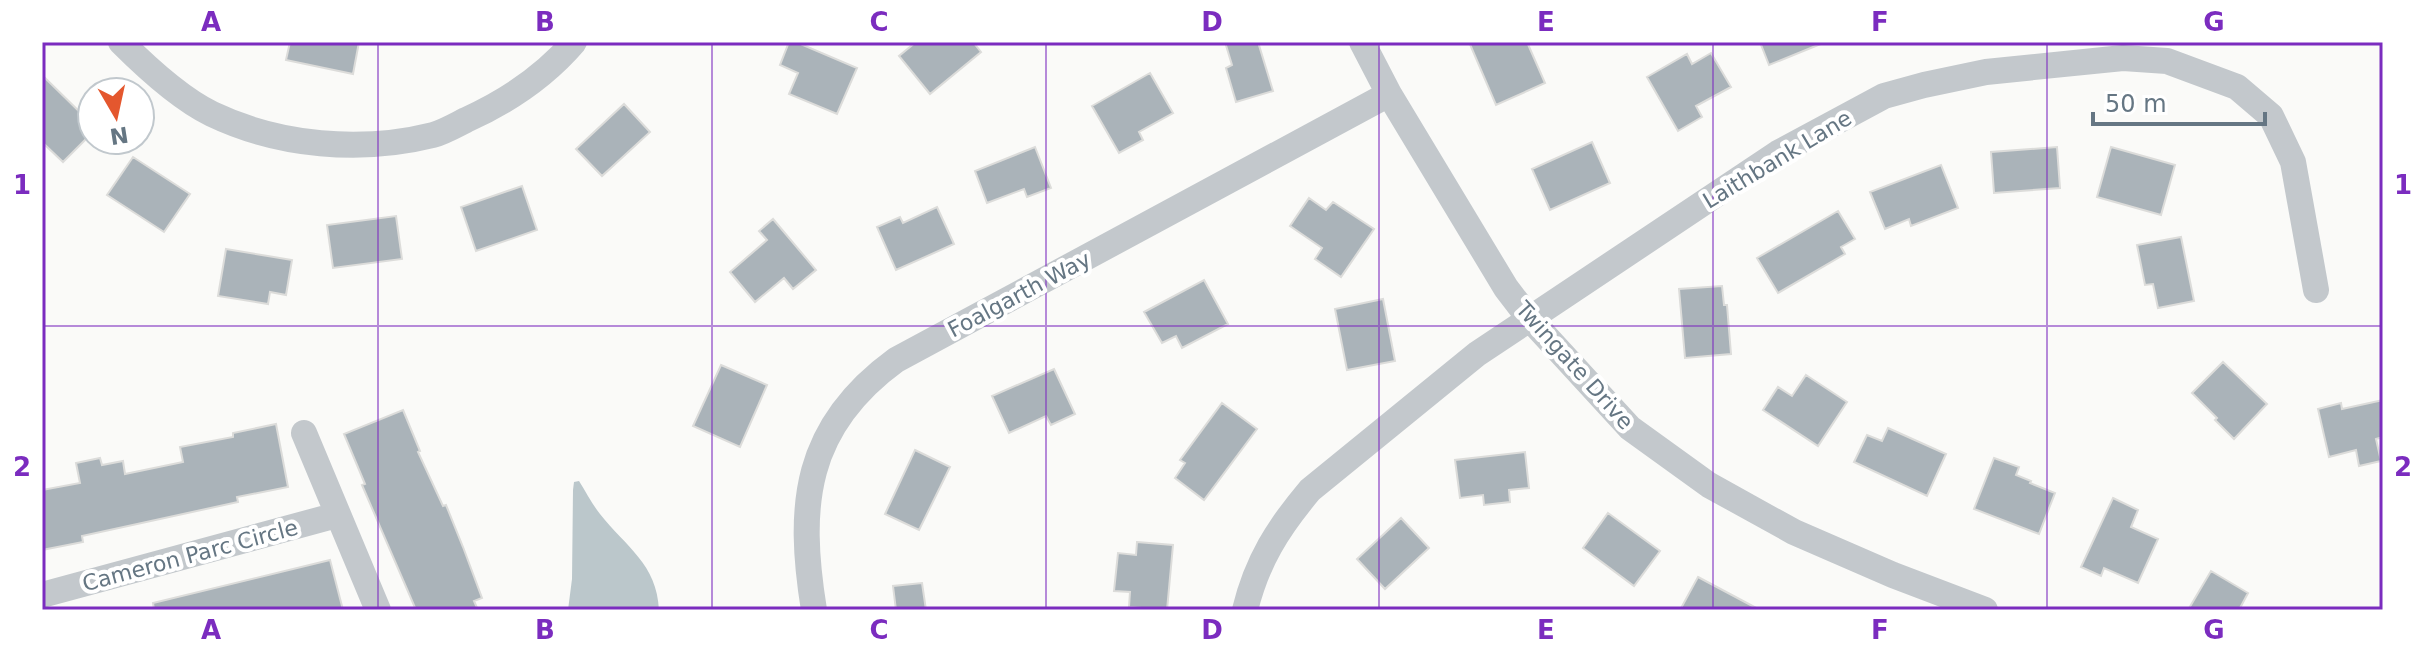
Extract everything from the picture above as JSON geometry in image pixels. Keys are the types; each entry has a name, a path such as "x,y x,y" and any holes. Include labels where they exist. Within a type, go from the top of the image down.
{"street":[{"path":"121,42 164,82 211,113 270,135 334,145 385,144 436,134 484,112 529,86 574,42"},
{"name":"Twingate Drive","path":"1362,42 1389,94 1506,288 1529,318 1630,428 1709,485 1794,532 1985,610"},
{"name":"Laithbank Lane","path":"1245,610 1266,550 1310,490 1477,354 1778,153 1884,96 1986,72 2123,58 2167,61 2206,73 2237,87 2271,116 2293,162 2316,290"},
{"name":"Foalgarth Way","path":"814,610 805,522 812,475 825,439 869,379 896,360 1389,94"},
{"path":"304,433 378,610"},
{"name":"Cameron Parc Circle","path":"42,595 337,515"}],"shaded area":[{"path":"579,481 600,514 646,568 653,580 659,610 568,610 572,579 573,490 574,482"}],"building":[{"path":"290,42 359,42 353,74 286,60"},
{"path":"789,42 796,42 857,68 837,114 789,94 798,73 780,65"},
{"path":"916,42 973,42 981,52 930,94 899,56"},
{"path":"1225,42 1258,42 1273,91 1236,102 1226,68 1232,65"},
{"path":"1469,42 1527,42 1545,83 1496,105"},
{"path":"1760,42 1823,42 1823,43 1769,65"},
{"path":"1711,53 1731,87 1696,106 1702,117 1678,131 1647,77 1687,54 1692,64"},
{"path":"1150,73 1173,113 1139,132 1143,140 1119,153 1092,106"},
{"path":"42,75 76,108 76,149 63,162 42,142"},
{"path":"624,104 650,132 602,176 576,149"},
{"path":"1592,142 1610,183 1550,210 1532,169"},
{"path":"1035,147 1051,188 1027,197 1024,189 987,203 975,171"},
{"path":"2057,147 2060,188 1994,193 1991,152"},
{"path":"2111,147 2175,165 2161,215 2097,197"},
{"path":"133,157 190,194 164,232 107,195"},
{"path":"1941,165 1958,208 1911,226 1909,219 1885,229 1870,192"},
{"path":"522,186 537,230 476,251 461,207"},
{"path":"1309,198 1326,210 1333,202 1374,229 1341,277 1315,259 1322,248 1290,226"},
{"path":"937,207 954,244 896,270 877,227 900,217 903,223"},
{"path":"1838,211 1855,239 1841,247 1845,254 1778,293 1757,258"},
{"path":"396,216 402,259 333,268 327,225"},
{"path":"773,219 816,270 793,289 784,278 755,302 730,272 767,240 759,231"},
{"path":"2181,237 2194,301 2158,308 2153,284 2145,285 2137,245"},
{"path":"226,249 292,260 286,295 270,292 268,304 218,296"},
{"path":"1204,280 1228,324 1182,348 1176,336 1162,343 1144,312"},
{"path":"1722,286 1724,305 1727,305 1731,354 1685,358 1679,289"},
{"path":"1383,299 1395,361 1347,370 1335,309"},
{"path":"2223,362 2267,404 2234,439 2192,393"},
{"path":"721,365 767,385 740,447 693,426"},
{"path":"1054,369 1075,414 1051,425 1046,416 1009,433 992,396"},
{"path":"1806,375 1847,402 1818,446 1763,410 1778,387 1792,396"},
{"path":"2383,400 2383,437 2376,439 2381,461 2359,466 2356,450 2329,457 2318,409 2341,403 2342,409"},
{"path":"1222,403 1257,429 1204,500 1175,478 1185,463 1180,460"},
{"path":"403,410 418,452 443,506 446,505 463,547 482,598 474,601 478,610 416,610 362,485 365,484 344,434"},
{"path":"276,424 288,487 237,497 238,502 82,536 83,542 42,550 42,490 80,483 76,463 100,458 102,465 123,461 125,474 183,462 180,447 233,437 233,433"},
{"path":"1888,428 1946,454 1927,496 1854,462 1867,435 1882,441"},
{"path":"915,450 950,467 919,530 885,514"},
{"path":"1525,452 1529,488 1509,490 1510,502 1484,505 1483,495 1460,498 1455,460"},
{"path":"1994,458 2019,467 2016,475 2055,493 2039,534 1974,509"},
{"path":"2113,498 2138,510 2131,527 2158,539 2138,583 2104,568 2101,576 2081,567"},
{"path":"1608,513 1660,551 1634,586 1583,548"},
{"path":"1401,518 1429,548 1385,589 1357,559"},
{"path":"1137,542 1173,545 1167,610 1129,607 1130,592 1114,591 1118,553 1136,555"},
{"path":"330,560 343,610 154,610 153,603"},
{"path":"2211,571 2248,593 2239,610 2188,610"},
{"path":"1698,577 1760,610 1680,610"},
{"path":"922,583 926,610 896,610 893,586"}]}
